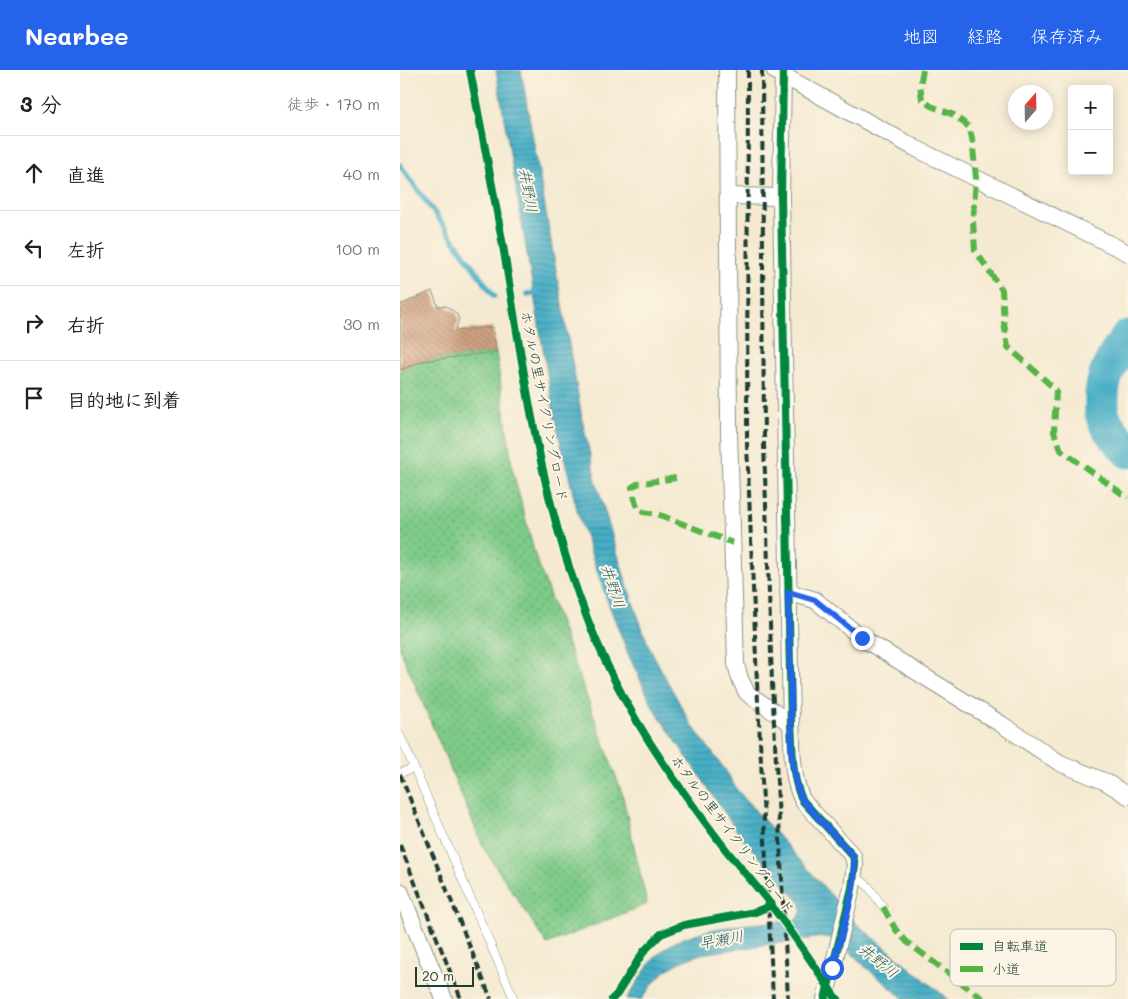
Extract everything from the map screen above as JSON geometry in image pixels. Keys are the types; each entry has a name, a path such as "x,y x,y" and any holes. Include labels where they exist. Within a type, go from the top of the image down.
{"street":[{"path":"727,70 729,432 736,664 740,680 747,693 791,724"},
{"path":"825,999 854,882 855,865 853,856 803,801 798,792 795,777 791,724 788,592 780,72 915,148 1128,253"},
{"path":"728,196 781,197"},
{"path":"788,592 815,600 862,638 1060,763 1106,782 1128,796"},
{"path":"400,891 444,999"}],"lane":[{"path":"400,735 514,999"},
{"path":"400,773 414,768"},
{"path":"854,882 869,886 883,907"}],"green space":[{"path":"496,352 513,472 535,555 622,793 647,904 547,944 484,849 400,649 400,370 423,361"}],"water":[{"path":"496,70 521,70 583,424 597,485 627,585 648,644 691,724 726,771 737,790 858,925 948,999 904,999 863,965 848,949 831,938 823,937 701,954 667,970 642,999 626,999 657,955 676,942 691,935 726,927 795,920 801,913 801,904 741,837 654,709 629,656 605,595 578,514 555,420"}],"building":[{"path":"432,291 438,306 446,306 456,313 459,319 455,331 493,327 496,352 423,361 400,370 400,305"}],"waterway":[{"path":"400,165 494,296"},
{"path":"527,294 539,293"},
{"path":"1128,337 1117,352 1105,377 1102,395 1102,415 1107,425 1128,451"}],"railway":[{"path":"748,70 747,445 773,999"},
{"path":"762,70 764,445 772,683 788,999"},
{"path":"400,774 491,999"},
{"path":"400,845 461,999"}],"marked path":[{"path":"923,70 920,85 922,99 931,106 954,115 969,127 976,178 973,221 975,250 1002,290 1008,347 1056,390 1054,432 1061,450 1128,498"},
{"path":"676,478 637,484 632,487 637,508 643,512 657,514 733,543"},
{"path":"883,907 896,930 907,942 950,974"},
{"path":"966,986 983,999"}],"cycle path":[{"name":"ホタルの里サイクリングロード","path":"470,70 499,224 525,379 546,482 574,582 592,631 625,701 664,765 723,846 762,893 838,999"},
{"path":"783,70 781,197 793,764 796,783 803,801 853,856 855,865 852,888 825,999"},
{"name":"ホタルの里サイクリングロード","path":"612,999 644,951 661,934 684,925 755,912 772,905"}],"route":[{"path":"832,968 855,876 855,865 853,856 803,801 798,792 791,724 788,592 815,600 862,638"}],"water label":[{"name":"井野川","path":"529,190"},
{"name":"井野川","path":"614,586"},
{"name":"早瀬川","path":"721,939"},
{"name":"井野川","path":"879,960"}]}
